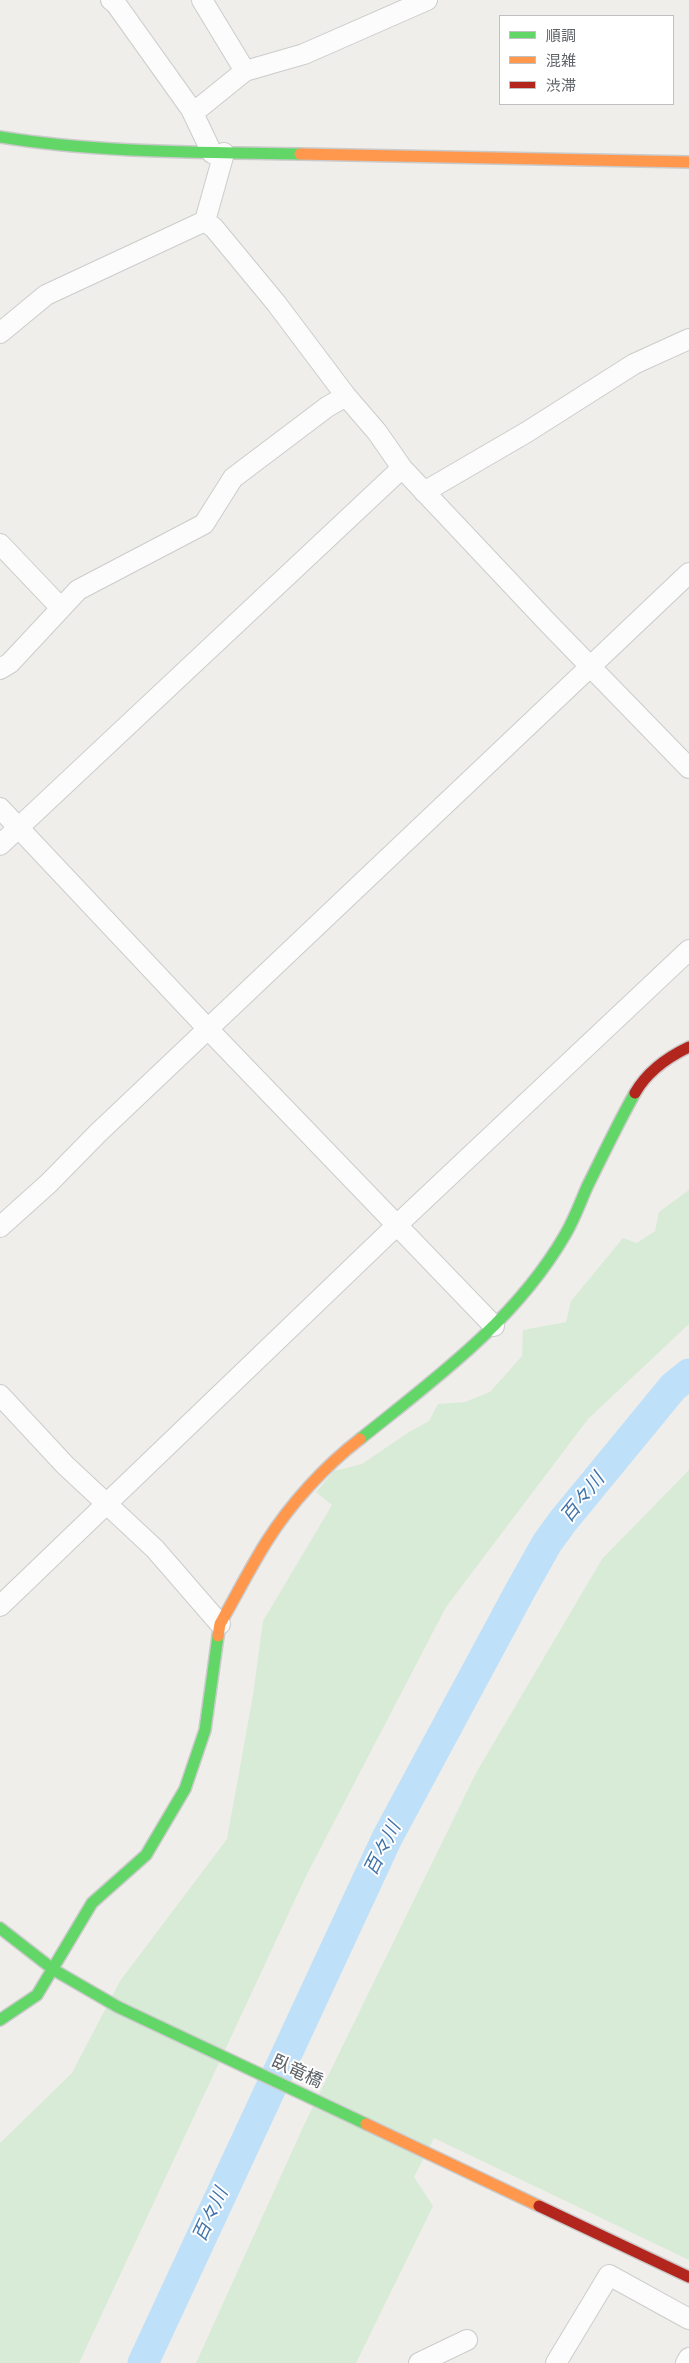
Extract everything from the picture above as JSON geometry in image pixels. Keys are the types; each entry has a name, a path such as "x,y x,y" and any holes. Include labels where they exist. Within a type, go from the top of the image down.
{"street":[{"path":"111,0 116,4 218,153 204,221"},
{"path":"202,0 246,71"},
{"path":"192,113 246,71 304,54 427,0"},
{"path":"0,137 49,145 110,150 689,162"},
{"path":"0,332 46,295 204,221"},
{"path":"204,221 214,228 276,303 346,396 378,432 402,468 689,768"},
{"path":"424,492 527,432 634,364 689,339"},
{"path":"0,669 10,663 78,590 204,524 233,478 327,406 346,396"},
{"path":"0,846 402,468"},
{"path":"0,544 61,608"},
{"path":"0,1227 49,1184 98,1133 592,667 689,573"},
{"path":"0,808 208,1029 494,1326"},
{"path":"0,1606 397,1225 689,950"},
{"path":"0,2020 37,1995 54,1970 92,1903 146,1855 185,1789 205,1730 220,1624 268,1539 297,1501 339,1454 454,1364 494,1326 530,1286 565,1235 616,1126 642,1081 672,1056 689,1047"},
{"path":"0,1394 65,1465 155,1549 220,1624"},
{"name":"臥竜橋","path":"0,1928 54,1970 118,2007 689,2277"},
{"path":"556,2363 609,2275 689,2319"},
{"path":"420,2363 467,2340"},
{"path":"686,2363 689,2358"}],"green space":[{"path":"689,1190 689,1324 588,1419 446,1607 307,1874 79,2363 0,2363 0,2143 72,2073 120,1981 227,1839 253,1695 263,1621 332,1505 316,1492 334,1471 362,1464 409,1432 429,1421 438,1404 465,1402 490,1392 522,1356 523,1330 566,1322 571,1301 623,1238 637,1243 655,1231 659,1212"},
{"path":"689,1470 689,2260 434,2138 414,2177 433,2206 356,2363 196,2363 304,2125 476,1773 602,1559"}],"waterway":[{"name":"百々川","path":"143,2363 387,1838 520,1591 547,1543 563,1521 673,1387 689,1374"}],"traffic: fast":[{"path":"0,137 112,149 300,154"},
{"path":"360,1439 417,1394 472,1346 523,1294 545,1266 568,1229 587,1187 635,1093"},
{"path":"0,2020 37,1995 92,1903 146,1855 185,1789 205,1730 218,1636"},
{"path":"0,1928 54,1970 118,2007 366,2124"}],"traffic: slow":[{"path":"300,154 689,162"},
{"path":"218,1636 220,1624 276,1527 309,1486 360,1439"},
{"path":"366,2124 539,2206"}],"traffic: jam":[{"path":"635,1093 646,1078 659,1066 673,1055 689,1047"},
{"path":"539,2206 689,2277"}]}
